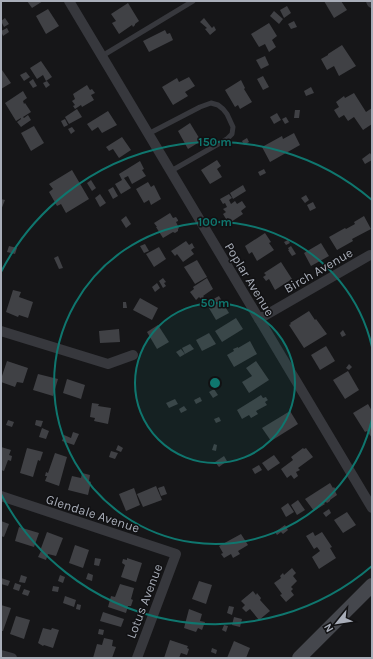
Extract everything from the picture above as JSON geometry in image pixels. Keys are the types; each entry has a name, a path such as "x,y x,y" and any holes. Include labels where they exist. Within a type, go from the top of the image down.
{"main road":[{"path":"299,658 372,585"}],"street":[{"name":"Poplar Avenue","path":"69,1 372,508"},
{"name":"Birch Avenue","path":"259,319 371,255"},
{"path":"1,331 108,364 133,355"},
{"name":"Glendale Avenue","path":"1,496 176,554"},
{"name":"Lotus Avenue","path":"137,658 176,554"},
{"path":"1,655 12,658"}],"lane":[{"path":"102,56 193,1"},
{"path":"148,134 200,107 211,103 218,105 227,114 233,127 232,134 227,139 171,171"}],"building":[{"path":"27,1 43,1 32,8"},
{"path":"324,1 341,1 347,10 334,18"},
{"path":"128,3 139,21 133,27 132,25 119,34 112,23 116,21 111,14"},
{"path":"287,6 291,13 284,18 280,10"},
{"path":"48,9 59,26 46,34 36,16"},
{"path":"274,11 283,19 279,24 270,16"},
{"path":"5,18 9,24 4,27 1,21"},
{"path":"204,18 212,28 214,26 216,30 210,35 205,29 207,28 200,22"},
{"path":"294,21 297,27 291,29 288,24"},
{"path":"269,23 277,36 272,40 276,47 269,52 265,44 259,47 251,34"},
{"path":"7,28 9,32 3,36 1,31"},
{"path":"165,30 167,34 170,33 173,40 149,52 143,41"},
{"path":"342,45 356,66 339,76 334,66 327,70 321,59"},
{"path":"265,56 269,65 261,69 256,60"},
{"path":"41,61 52,77 46,81 43,75 37,79 30,68"},
{"path":"2,70 11,83 1,89 1,71"},
{"path":"26,72 30,77 24,81 20,75"},
{"path":"263,76 269,87 263,90 257,79"},
{"path":"189,77 195,86 185,92 188,96 173,105 162,87 177,78 179,82"},
{"path":"33,79 37,86 33,88 29,82"},
{"path":"241,80 245,88 244,89 252,102 240,109 238,105 235,107 225,90"},
{"path":"47,81 50,85 46,88 43,83"},
{"path":"87,85 90,90 92,89 95,93 91,95 94,100 75,109 73,106 75,105 72,101 75,99 73,94"},
{"path":"311,87 314,93 306,96 304,91"},
{"path":"23,91 27,98 23,101 24,104 25,103 31,112 23,117 24,118 28,115 31,120 21,127 17,122 21,118 16,121 5,103"},
{"path":"354,93 366,112 372,108 372,124 363,130 354,117 348,121 344,115 339,118 334,110 339,107 336,102 344,96 345,98"},
{"path":"77,109 82,117 69,124 65,117"},
{"path":"295,110 300,110 299,118 294,118"},
{"path":"108,111 117,125 102,133 98,127 92,131 87,124"},
{"path":"277,113 281,120 274,124 270,117"},
{"path":"286,117 289,122 285,124 282,119"},
{"path":"65,119 68,125 64,127 61,121"},
{"path":"190,123 201,141 188,149 178,131"},
{"path":"34,126 44,143 31,151 21,133"},
{"path":"72,127 75,131 71,134 68,129"},
{"path":"294,133 300,145 270,162 262,147 282,136 283,139"},
{"path":"122,137 131,150 119,158 113,149 109,151 106,147"},
{"path":"247,138 249,142 244,145 242,141"},
{"path":"370,153 372,160 365,164 362,159"},
{"path":"217,160 221,166 217,169 222,177 210,184 201,170"},
{"path":"140,161 144,169 142,170 146,176 132,184 128,176 124,178 131,188 121,194 115,184 122,180 119,174"},
{"path":"264,169 266,173 260,176 258,172"},
{"path":"72,170 89,199 66,213 61,204 57,206 49,192 53,189 49,184"},
{"path":"91,180 96,188 92,191 87,183"},
{"path":"148,182 151,187 154,185 161,199 151,205 149,200 144,203 136,189"},
{"path":"243,185 246,191 233,199 230,193"},
{"path":"113,187 118,196 113,199 108,190"},
{"path":"100,194 106,203 100,207 95,198"},
{"path":"229,194 232,198 229,200 231,204 235,201 237,204 242,201 246,207 241,211 243,214 231,222 228,218 226,219 223,214 226,212 223,209 227,207 220,199"},
{"path":"306,195 309,200 305,203 301,198"},
{"path":"1,199 5,200 1,210"},
{"path":"313,202 316,208 310,211 307,205"},
{"path":"170,213 173,218 176,217 178,220 176,222 179,228 175,233 173,232 163,238 154,223"},
{"path":"126,216 131,224 126,228 121,220"},
{"path":"364,216 371,229 352,239 353,241 337,250 329,237 355,224 354,222"},
{"path":"265,233 274,250 257,261 252,252 249,254 245,246"},
{"path":"288,240 290,243 286,245 284,242"},
{"path":"186,241 189,245 192,243 195,247 191,250 194,254 183,262 177,254 175,256 171,251"},
{"path":"321,243 329,256 311,266 304,253"},
{"path":"145,244 149,251 144,253 140,246"},
{"path":"9,246 17,248 15,254 7,252"},
{"path":"291,246 296,254 292,256 288,250"},
{"path":"159,247 166,259 154,267 146,254"},
{"path":"58,256 63,268 59,269 54,258"},
{"path":"197,260 207,277 195,284 184,267"},
{"path":"281,262 292,279 275,290 269,279 266,281 263,277 266,275 264,273"},
{"path":"163,278 166,282 164,283 166,286 163,288 159,281"},
{"path":"207,278 213,289 201,299 199,297 196,300 190,292 194,289 193,287"},
{"path":"157,283 160,288 155,292 152,287"},
{"path":"13,290 21,292 19,297 33,302 28,318 19,315 18,317 6,312"},
{"path":"219,296 229,313 216,320 206,303"},
{"path":"140,298 158,308 152,320 133,310"},
{"path":"123,302 126,302 127,308 123,308"},
{"path":"309,311 327,334 304,348 289,325"},
{"path":"236,318 243,329 222,342 215,331"},
{"path":"158,325 169,342 157,349 147,332"},
{"path":"119,329 120,342 100,343 99,331"},
{"path":"343,330 346,335 342,337 340,333"},
{"path":"209,333 216,344 202,351 196,340"},
{"path":"250,341 257,354 234,367 227,355 234,351 233,349 238,348"},
{"path":"190,344 194,349 185,354 182,348"},
{"path":"326,346 335,361 320,370 311,355"},
{"path":"181,349 185,354 180,357 176,352"},
{"path":"7,361 28,368 23,383 17,382 15,387 1,382"},
{"path":"256,361 269,380 249,393 242,382 252,376 246,368"},
{"path":"349,364 352,367 349,370 346,368"},
{"path":"348,371 359,390 345,399 333,380"},
{"path":"38,374 58,379 53,396 33,390"},
{"path":"67,379 85,385 81,399 63,393"},
{"path":"214,389 218,395 213,398 209,392"},
{"path":"261,395 263,398 266,397 268,400 265,402 267,405 256,411 258,414 251,418 249,415 242,419 237,410"},
{"path":"200,397 202,401 196,404 194,400"},
{"path":"175,399 178,404 169,408 166,403"},
{"path":"92,403 99,404 98,406 111,408 108,424 94,421 95,418 90,417"},
{"path":"368,404 372,411 372,438 367,431 365,432 353,413"},
{"path":"184,406 187,410 181,413 179,409"},
{"path":"290,411 298,424 271,441 262,428"},
{"path":"219,417 221,421 216,423 214,419"},
{"path":"8,420 14,422 12,427 6,425"},
{"path":"36,420 43,421 41,427 35,425"},
{"path":"42,428 49,431 46,439 39,437"},
{"path":"73,432 79,434 74,445 62,441 64,435 71,438"},
{"path":"214,444 217,445 216,451 212,450"},
{"path":"118,445 123,448 121,452 116,450"},
{"path":"1,447 11,450 9,455 12,456 11,461 8,460 4,471 1,470"},
{"path":"27,448 43,452 40,461 38,460 33,477 20,473"},
{"path":"303,448 306,448 313,457 298,468 300,470 296,472 298,476 294,479 291,475 287,478 281,469 293,460 291,457"},
{"path":"111,451 118,453 115,459 109,457"},
{"path":"55,453 67,457 59,486 45,481 47,476 45,476 46,472 48,473"},
{"path":"274,455 280,463 268,471 262,463"},
{"path":"224,456 227,461 219,467 215,462"},
{"path":"259,465 262,470 255,474 252,469"},
{"path":"82,473 90,475 89,481 91,482 88,495 68,490 72,476 81,478"},
{"path":"330,483 336,490 337,495 314,511 305,499"},
{"path":"156,486 162,500 143,507 137,494"},
{"path":"164,486 167,494 161,496 158,488"},
{"path":"134,488 140,505 126,511 119,494"},
{"path":"298,500 305,510 297,515 291,505"},
{"path":"288,503 294,512 286,517 281,508"},
{"path":"329,509 331,513 326,517 323,513"},
{"path":"347,512 356,525 343,533 334,520"},
{"path":"1,521 9,524 4,537 1,536"},
{"path":"285,525 288,530 283,534 281,532 277,535 275,532"},
{"path":"19,527 39,533 34,547 15,541"},
{"path":"47,532 63,538 56,556 48,554 46,560 38,557"},
{"path":"313,532 315,536 322,532 332,547 330,548 336,558 319,569 312,557 320,551 317,547 314,549 306,536"},
{"path":"241,534 248,545 238,551 240,554 233,558 231,554 224,558 221,554 223,553 219,546"},
{"path":"75,545 89,550 83,568 69,563"},
{"path":"95,558 101,559 99,566 94,565"},
{"path":"127,558 142,563 136,582 121,577 125,565 122,563 123,559 127,560"},
{"path":"292,568 296,573 293,576 297,581 291,587 293,589 291,591 294,595 286,602 280,595 282,594 274,583 281,578 280,576 283,573 284,575"},
{"path":"88,573 93,575 92,581 86,579"},
{"path":"21,575 27,577 25,583 19,582"},
{"path":"60,575 65,577 63,583 58,581"},
{"path":"1,578 10,581 8,586 1,584"},
{"path":"199,581 212,585 206,604 192,599"},
{"path":"15,583 21,585 19,591 13,589"},
{"path":"120,584 134,588 131,599 133,600 131,606 128,606 126,613 108,607 111,596 115,597"},
{"path":"53,586 59,587 58,592 52,591"},
{"path":"24,589 30,591 28,596 22,594"},
{"path":"253,591 256,595 257,593 261,598 260,600 270,611 259,620 250,609 246,612 242,608 245,605 241,601"},
{"path":"65,596 76,600 74,607 63,603"},
{"path":"77,604 81,605 80,610 76,609"},
{"path":"1,605 11,608 3,631 1,631"},
{"path":"229,606 234,607 232,615 227,613"},
{"path":"189,609 202,614 200,621 205,622 202,630 198,628 196,632 184,628"},
{"path":"103,612 124,619 121,627 100,621"},
{"path":"16,616 30,620 24,639 10,634"},
{"path":"234,617 242,619 240,627 232,625"},
{"path":"224,625 228,626 226,632 222,630"},
{"path":"43,628 59,630 53,648 43,646 38,643"},
{"path":"99,629 104,630 103,635 98,634"},
{"path":"104,638 113,640 112,646 116,647 112,658 93,658 97,644 102,645"},
{"path":"170,640 188,646 187,648 189,649 187,655 181,653 179,658 164,658"},
{"path":"234,641 250,648 246,658 227,658"},
{"path":"212,648 217,650 216,654 211,652"}]}
